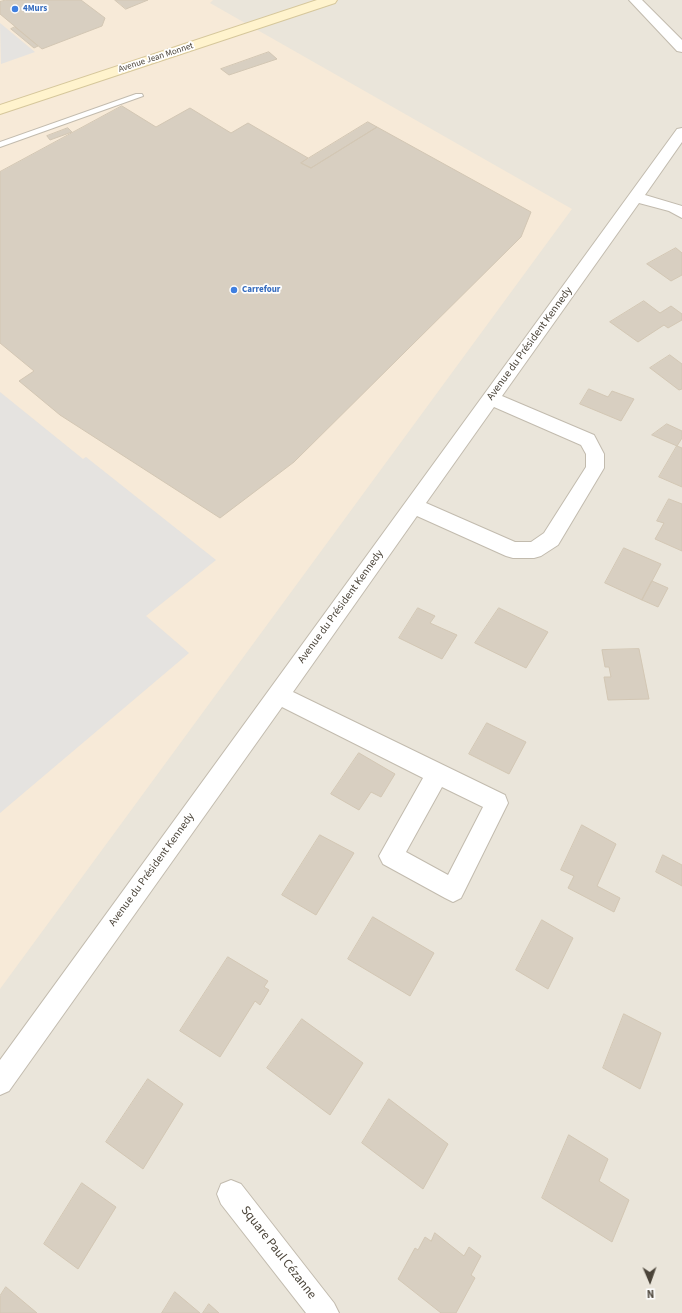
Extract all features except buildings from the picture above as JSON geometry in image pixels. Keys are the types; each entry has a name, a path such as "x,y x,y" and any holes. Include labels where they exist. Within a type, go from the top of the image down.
{"main road":[{"name":"Avenue Jean Monnet","path":"312,6 325,0"},
{"name":"Avenue Jean Monnet","path":"0,110 330,0"}],"street":[{"path":"635,0 682,48"},
{"name":"Avenue du Président Kennedy","path":"0,1082 682,132"},
{"path":"636,196 674,208 682,213"},
{"path":"413,506 513,550 534,550 551,539 595,468 595,454 588,440 491,398"},
{"path":"278,695 497,803 453,890 391,856 437,774"},
{"name":"Square Paul Cézanne","path":"231,1194 324,1313"}],"lane":[{"path":"642,0 646,7 682,40"},
{"path":"0,145 139,96"}],"shaded area":[{"path":"0,0 682,0 682,1313 0,1313"},
{"path":"0,0 213,0 210,3 572,209 0,989"},
{"path":"0,23 35,52 1,64"},
{"path":"0,392 83,459 86,457 216,560 146,616 189,653 0,813"}],"place":[{"name":"4Murs","path":"15,9"},
{"name":"Carrefour","path":"234,290"}]}
